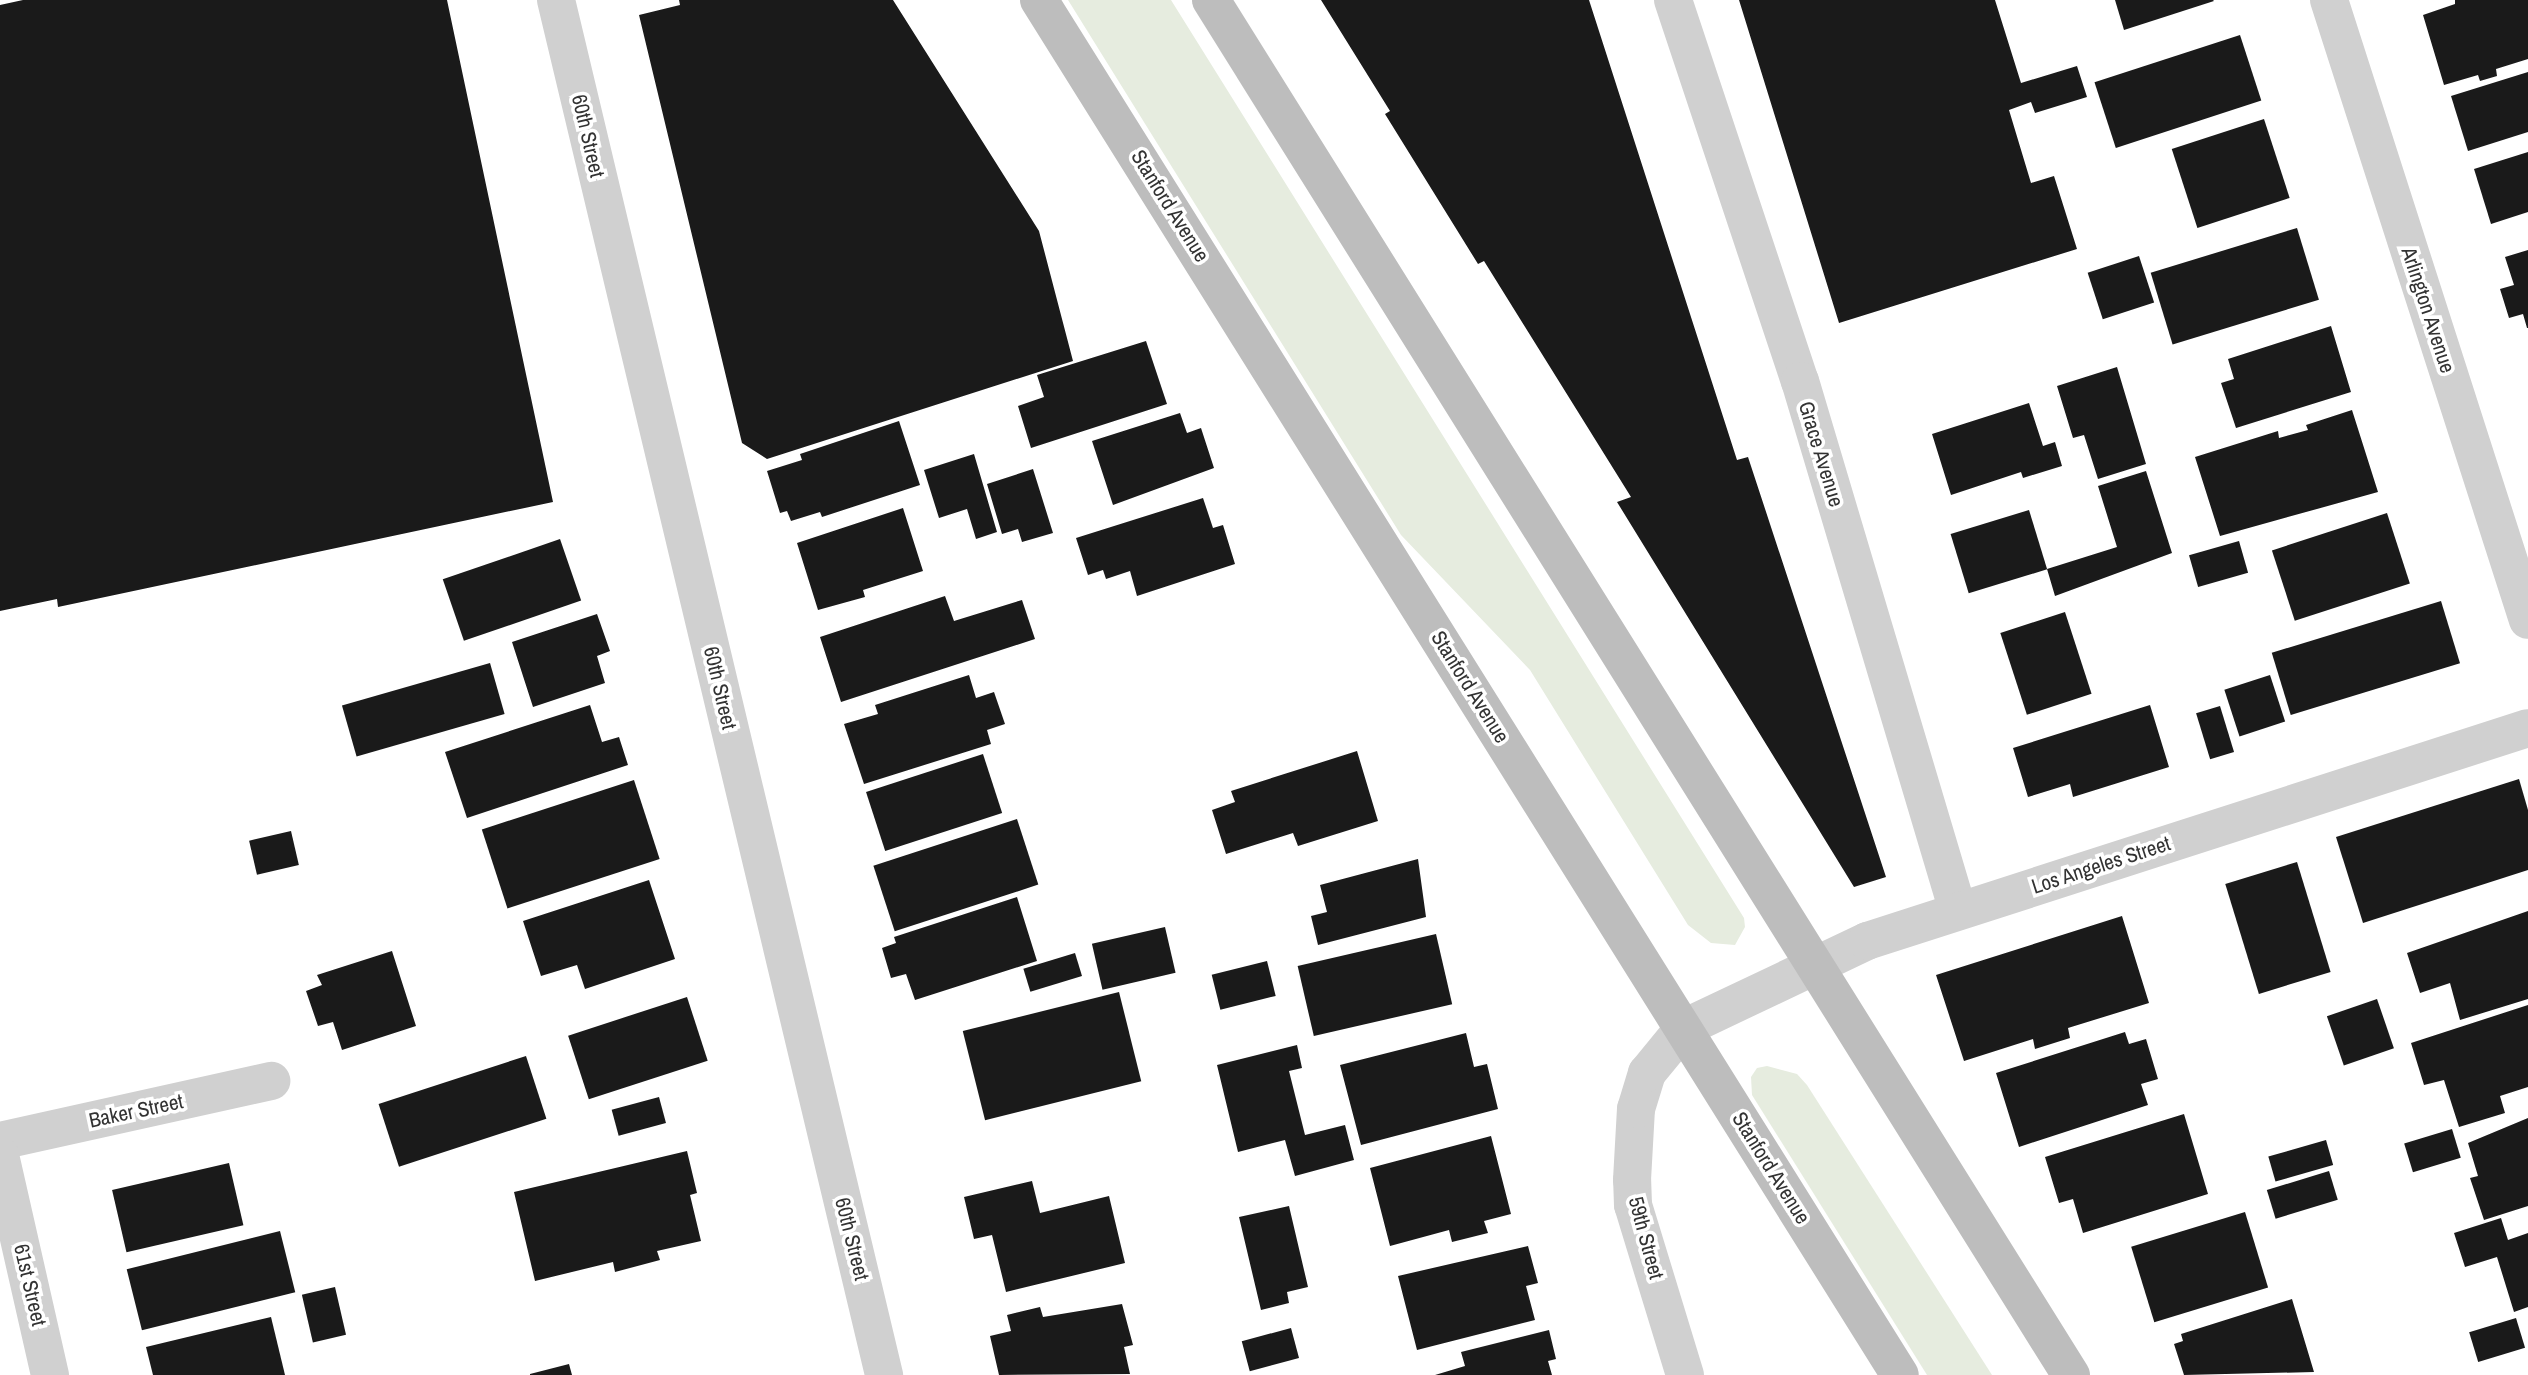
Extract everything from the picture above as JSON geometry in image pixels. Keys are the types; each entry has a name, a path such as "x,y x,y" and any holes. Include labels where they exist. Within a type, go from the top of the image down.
{"main road":[{"name":"Stanford Avenue","path":"1039,0 1900,1375"},
{"path":"1211,0 2071,1375"}],"street":[{"name":"60th Street","path":"556,0 884,1375"},
{"name":"Grace Avenue","path":"1673,0 1800,381 1958,911"},
{"name":"Arlington Avenue","path":"2329,0 2528,620"},
{"name":"Los Angeles Street","path":"1684,1028 1815,963 1958,911 2528,728"},
{"name":"59th Street","path":"1684,1028 1647,1073 1636,1109 1632,1180 1633,1205 1685,1375"},
{"name":"Baker Street","path":"0,1141 271,1081"},
{"name":"61st Street","path":"0,1155 50,1375"}],"shaded area":[{"path":"1068,0 1171,0 1744,918 1745,927 1735,945 1711,943 1688,925 1530,670 1401,535"},
{"path":"1767,1066 1797,1074 1807,1085 1992,1375 1927,1375 1752,1095 1751,1077 1757,1068"}],"building":[{"path":"23,0 447,0 553,502 58,607 57,599 0,611 0,5"},
{"path":"679,0 893,0 1039,231 1073,361 767,459 742,443 639,15 680,5"},
{"path":"1321,0 1589,0 1737,460 1748,457 1886,877 1854,887 1617,502 1631,497 1484,261 1478,264 1385,114 1390,111"},
{"path":"1739,0 1995,0 2021,83 2077,66 2087,97 2035,113 2031,102 2009,110 2031,183 2054,176 2077,249 1839,323"},
{"path":"2115,0 2213,0 2214,1 2124,30"},
{"path":"2455,0 2528,0 2528,59 2496,69 2497,76 2480,81 2478,75 2444,85 2423,15 2455,4"},
{"path":"2240,35 2261,101 2116,148 2094,82"},
{"path":"2528,72 2528,132 2468,151 2451,96"},
{"path":"2264,119 2290,198 2197,228 2172,149"},
{"path":"2528,152 2528,212 2491,224 2474,169"},
{"path":"2297,228 2319,300 2173,344 2151,273"},
{"path":"2528,250 2527,328 2523,314 2509,318 2500,289 2514,285 2505,257"},
{"path":"2139,256 2154,303 2103,319 2088,273"},
{"path":"2331,326 2351,392 2236,428 2221,383 2234,379 2228,359"},
{"path":"1146,341 1167,404 1031,448 1018,406 1044,397 1037,375"},
{"path":"2117,367 2146,464 2098,479 2084,435 2073,438 2057,386"},
{"path":"2029,403 2043,446 2055,442 2062,466 2023,478 2021,472 1951,495 1932,434"},
{"path":"2352,410 2378,492 2220,536 2195,457 2278,431 2279,438 2308,430 2306,425"},
{"path":"1180,413 1187,433 1201,428 1214,468 1113,505 1092,441"},
{"path":"899,421 920,485 822,517 820,512 791,521 787,511 780,513 767,471 802,460 800,454"},
{"path":"974,454 997,532 976,539 967,509 939,518 924,470"},
{"path":"1033,469 1053,533 1022,542 1018,529 1002,534 987,484"},
{"path":"2146,471 2172,553 2055,596 2047,569 2117,547 2098,486"},
{"path":"1203,498 1213,528 1223,525 1235,564 1137,596 1130,571 1106,579 1103,570 1088,575 1076,538"},
{"path":"903,508 923,571 863,590 865,597 818,610 797,543"},
{"path":"2029,510 2047,569 1969,593 1951,534"},
{"path":"2387,513 2410,583 2295,621 2272,550"},
{"path":"560,539 581,600 464,641 443,579"},
{"path":"2239,541 2248,573 2198,587 2189,555"},
{"path":"945,596 954,621 1022,600 1035,639 841,702 820,637"},
{"path":"2441,601 2460,663 2291,715 2272,653"},
{"path":"2065,612 2092,694 2027,715 2000,633"},
{"path":"597,614 610,651 597,656 605,683 533,707 512,642"},
{"path":"490,663 505,714 357,756 342,705"},
{"path":"969,675 976,698 994,692 1005,724 987,730 991,744 864,784 844,724 878,714 875,705"},
{"path":"2270,675 2285,722 2239,736 2224,690"},
{"path":"590,705 602,742 619,737 628,765 467,818 445,752"},
{"path":"2150,705 2169,767 2073,797 2070,784 2028,797 2013,748"},
{"path":"2220,706 2234,752 2210,759 2196,713"},
{"path":"1357,751 1378,821 1298,846 1293,833 1226,854 1212,810 1235,802 1231,791"},
{"path":"983,754 1002,813 885,851 866,792"},
{"path":"2519,779 2528,810 2528,870 2363,923 2336,837"},
{"path":"634,780 660,859 507,908 482,829"},
{"path":"1017,819 1038,885 895,931 873,866"},
{"path":"291,831 299,865 257,875 249,841"},
{"path":"1418,859 1426,917 1318,945 1311,916 1327,912 1320,885"},
{"path":"2297,862 2331,972 2259,994 2225,884"},
{"path":"649,880 675,959 585,989 577,965 541,976 523,921"},
{"path":"1017,897 1037,961 915,1000 906,974 891,978 882,948 896,943 894,937"},
{"path":"2528,911 2528,999 2460,1020 2450,983 2420,993 2407,953"},
{"path":"2122,916 2149,1003 2068,1028 2070,1038 2035,1049 2033,1039 1964,1061 1936,975"},
{"path":"1165,927 1176,973 1102,990 1092,944"},
{"path":"1436,934 1452,1004 1314,1036 1298,966"},
{"path":"392,951 416,1026 342,1050 333,1022 318,1026 306,991 322,985 317,975"},
{"path":"1075,953 1082,976 1030,992 1023,969"},
{"path":"1267,961 1276,996 1220,1010 1212,975"},
{"path":"1119,992 1141,1081 985,1120 963,1031"},
{"path":"687,997 708,1061 589,1099 568,1036"},
{"path":"2377,999 2394,1048 2344,1065 2327,1016"},
{"path":"2528,1005 2528,1087 2500,1096 2505,1113 2459,1127 2444,1080 2424,1085 2411,1043"},
{"path":"2125,1032 2129,1044 2146,1039 2158,1079 2141,1084 2148,1105 2019,1147 1996,1073"},
{"path":"1466,1033 1474,1067 1487,1064 1498,1109 1361,1145 1340,1065"},
{"path":"1297,1045 1302,1068 1289,1071 1305,1135 1345,1125 1354,1160 1295,1176 1285,1140 1238,1152 1217,1065"},
{"path":"526,1056 546,1119 399,1167 379,1104"},
{"path":"659,1097 666,1123 619,1136 612,1110"},
{"path":"2184,1114 2208,1194 2083,1233 2073,1199 2059,1203 2045,1157"},
{"path":"2528,1118 2528,1206 2484,1220 2470,1178 2478,1176 2468,1143"},
{"path":"2452,1129 2461,1158 2413,1172 2404,1144"},
{"path":"1491,1136 1511,1214 1484,1221 1488,1233 1452,1242 1449,1230 1390,1246 1370,1168"},
{"path":"2326,1140 2333,1165 2275,1182 2268,1157"},
{"path":"687,1151 697,1193 690,1195 701,1241 657,1251 660,1260 615,1272 613,1262 535,1281 514,1192"},
{"path":"229,1163 243,1225 126,1252 112,1190"},
{"path":"2329,1171 2338,1200 2276,1219 2267,1190"},
{"path":"1032,1181 1040,1213 1109,1196 1125,1263 1006,1292 992,1235 974,1239 964,1197"},
{"path":"1289,1206 1308,1287 1287,1292 1289,1303 1261,1310 1239,1217"},
{"path":"2245,1212 2268,1288 2154,1322 2131,1247"},
{"path":"2501,1218 2508,1240 2528,1233 2528,1307 2514,1312 2497,1257 2465,1267 2454,1233"},
{"path":"280,1231 295,1292 142,1330 127,1269"},
{"path":"1528,1246 1538,1283 1526,1286 1535,1320 1417,1350 1398,1276"},
{"path":"335,1287 346,1335 313,1342 302,1295"},
{"path":"2292,1299 2314,1372 2184,1375 2174,1344 2183,1341 2181,1334"},
{"path":"1122,1304 1133,1345 1124,1347 1130,1374 999,1375 990,1336 1011,1331 1007,1315 1040,1307 1043,1317"},
{"path":"271,1317 285,1375 153,1375 146,1347"},
{"path":"2516,1318 2525,1348 2478,1362 2469,1332"},
{"path":"1291,1328 1299,1358 1250,1371 1242,1341"},
{"path":"1549,1330 1556,1359 1548,1361 1552,1375 1435,1375 1465,1366 1461,1352"},
{"path":"569,1364 572,1375 530,1375 530,1374"}]}
